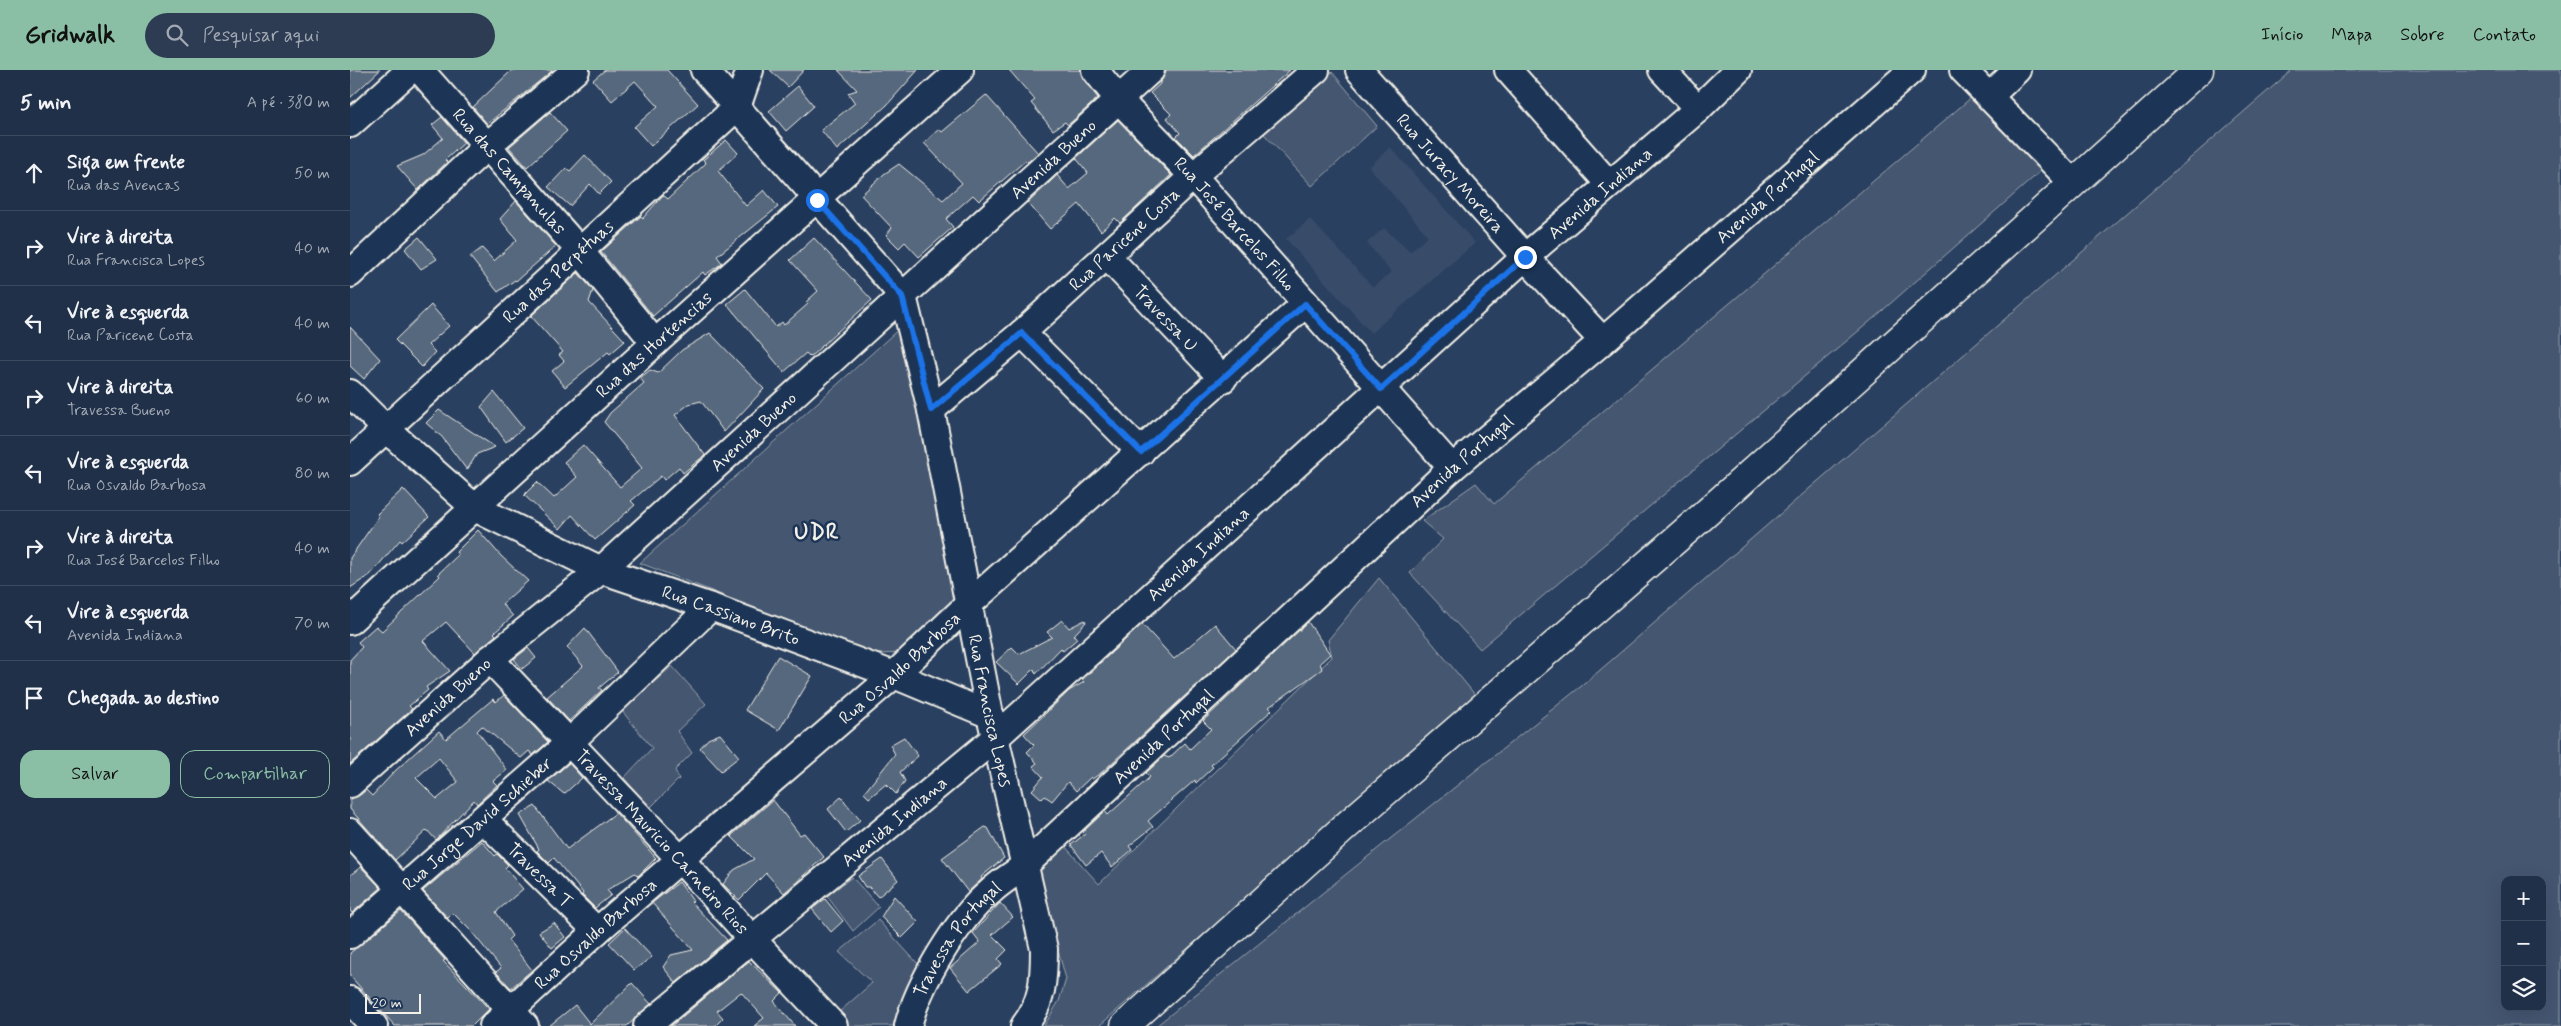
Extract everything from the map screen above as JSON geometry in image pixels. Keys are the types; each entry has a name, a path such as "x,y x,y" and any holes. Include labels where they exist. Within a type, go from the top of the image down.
{"main road":[{"path":"1125,1026 1346,826 1703,516 2072,182 2199,70"}],"street":[{"path":"350,124 410,70"},
{"name":"Rua das Campanulas","path":"420,70 580,251 655,343"},
{"path":"350,274 488,145 576,70"},
{"path":"704,70 902,296"},
{"name":"Rua das Perpétuas","path":"350,462 737,107 750,70"},
{"name":"Rua José Barcelos Filho","path":"1095,70 1118,99 1193,176 1452,468"},
{"name":"Avenida Bueno","path":"350,784 490,659 601,570 1151,70"},
{"name":"Rua Paricene Costa","path":"931,410 1022,333 1108,257 1193,176 1316,70"},
{"name":"Rua Juracy Moreira","path":"1359,70 1525,257 1603,341"},
{"path":"1508,70 1609,184"},
{"path":"1662,70 1698,108"},
{"name":"Avenida Indiana","path":"647,1026 753,940 992,726 1381,389 1525,257 1698,108 1738,70"},
{"name":"Avenida Portugal","path":"1024,866 1452,468 1603,341 1912,70"},
{"path":"1963,70 2072,182"},
{"path":"1990,96 2017,70"},
{"name":"Rua das Hortencias","path":"350,621 655,343 817,200 952,72"},
{"name":"Travessa U","path":"1108,257 1223,379"},
{"name":"Rua Francisca Lopes","path":"902,296 931,410 992,726 1044,949 1044,985 1032,1016 1024,1026"},
{"name":"Rua Osvaldo Barbosa","path":"509,1021 597,931 894,675 969,604 1305,304"},
{"path":"1022,333 1141,452"},
{"name":"Rua Cassiano Brito","path":"350,393 386,429 475,508 601,570 710,607 894,675 992,726"},
{"name":"Rua Jorge David Schieber","path":"350,935 568,744 710,607"},
{"name":"Travessa Mauricio Carneiro Rios","path":"490,659 568,744 680,859 834,1026"},
{"name":"Travessa T","path":"483,819 597,931"},
{"path":"350,832 402,888 509,1021"},
{"name":"Travessa Portugal","path":"908,1026 933,967 960,925 989,892 1024,866"},
{"path":"350,1000 374,1026"}],"shaded area":[{"path":"2292,70 2561,70 2561,1026 1156,1026 1584,684"},
{"path":"1332,72 1377,126 1312,186 1264,134"},
{"path":"1972,97 2042,170 1874,318 1480,649 1410,573 1443,539 1422,521 1476,483 1494,504"},
{"path":"1390,147 1475,243 1371,333 1286,239 1310,219 1373,287 1391,272 1367,243 1384,228 1410,252 1428,236 1369,167"},
{"path":"902,326 963,599 907,653 873,654 640,563"},
{"path":"1379,578 1476,696 1099,1026 1044,1026 1059,1001 1066,979 1035,867 1063,844 1099,884 1332,657 1328,640"},
{"path":"672,666 706,704 677,731 692,753 675,770 679,779 650,808 624,778 652,748 622,711"},
{"path":"852,877 879,907 853,931 827,896"},
{"path":"878,920 919,965 893,1026 847,1026 838,1013 872,983 839,952"}],"building":[{"path":"350,70 380,70 350,98"},
{"path":"512,70 553,70 487,124 473,107"},
{"path":"605,70 667,70 698,104 651,146 634,127 658,106 635,81 612,101 593,80"},
{"path":"770,70 804,70 788,87"},
{"path":"838,70 918,70 887,105 837,150 821,130 855,103 848,93 857,90"},
{"path":"1009,70 1080,70 1083,79 1098,98 1068,125 1065,122 1053,130 1031,103 1035,100"},
{"path":"1167,70 1290,70 1194,155 1176,137 1180,133 1167,118 1171,114 1150,93 1159,85"},
{"path":"798,86 814,106 786,131 769,111"},
{"path":"986,95 1038,153 1028,162 1026,160 979,201 973,195 946,219 953,227 919,257 905,242 899,248 886,235 892,228 861,195 884,174 899,164 943,200 962,183 924,143 939,129 942,132"},
{"path":"550,112 567,131 527,167 509,147"},
{"path":"442,117 464,143 445,160 447,162 418,190 397,166 423,155 443,138 432,125"},
{"path":"1118,120 1171,175 1120,223 1115,218 1101,231 1079,204 1050,229 1028,203 1057,175 1069,189 1088,173 1076,158"},
{"path":"726,140 738,153 718,171 746,206 764,190 778,207 717,256 721,264 705,275 703,272 653,316 601,252 641,216 643,218 663,195 668,199 706,163 703,160"},
{"path":"585,155 611,182 599,194 590,184 570,206 548,187 566,168 570,171"},
{"path":"516,201 556,246 516,281 498,292 470,257 482,248 494,261 517,240 500,219"},
{"path":"419,237 437,259 421,269 405,249"},
{"path":"814,238 872,300 810,357 806,353 784,372 727,304 745,289 776,327 782,322 784,325 808,304 806,302 818,291 790,260"},
{"path":"578,273 593,290 589,302 625,341 610,354 608,352 565,387 552,371 564,361 559,355 563,352 531,316"},
{"path":"431,305 449,326 428,345 435,352 422,367 395,340"},
{"path":"350,327 380,359 364,379 350,366"},
{"path":"710,333 764,389 724,432 701,401 689,404 675,415 705,455 683,473 679,467 664,480 661,476 631,501 635,505 595,540 572,515 560,529 524,495 537,482 554,498 577,477 564,462 583,445 620,487 642,468 604,422 610,413 644,383 640,378 650,370 658,373 682,350"},
{"path":"494,392 523,428 506,442 481,407"},
{"path":"439,410 495,447 477,454 467,470 442,437 426,423"},
{"path":"403,489 429,517 402,542 400,540 370,575 350,588 350,558 379,516 377,514"},
{"path":"478,530 501,556 528,581 502,604 513,616 494,633 496,635 475,653 446,622 423,641 450,671 426,687 428,690 409,706 412,709 350,764 350,660 362,647 358,642 376,626 382,631 440,576 438,574 458,555 456,552"},
{"path":"1062,620 1069,628 1085,620 1086,622 1074,635 1077,639 1063,651 1061,648 1036,674 1034,669 1019,684 996,662 1012,647 1019,654 1052,637 1047,632"},
{"path":"1308,622 1330,654 1320,663 1322,669 1269,707 1272,710 1211,765 1213,767 1196,783 1195,780 1148,821 1153,827 1129,846 1132,850 1112,867 1101,853 1086,865 1071,845 1085,834 1083,832 1105,811 1108,815 1150,777 1146,773 1164,756 1169,758 1185,743 1190,749 1211,729 1203,721"},
{"path":"1142,624 1174,659 1215,624 1236,649 1101,773 1092,779 1091,777 1076,791 1068,782 1052,801 1045,796 1042,799 1032,790 1043,777 1033,766 1037,763 1027,752 1034,745 1024,734 1069,691 1084,682 1082,680"},
{"path":"585,628 618,672 599,688 602,690 569,721 547,697 583,666 567,647"},
{"path":"528,648 536,658 522,669 514,659"},
{"path":"778,656 812,676 779,730 745,710"},
{"path":"504,695 548,742 533,755 529,751 521,758 482,726 477,731 507,770 493,781 497,785 477,804 474,800 436,840 427,830 395,860 350,809 350,799 366,790 372,796 395,771 439,731 446,739 493,699 496,702","holes":["439,758 458,782 437,799 416,778"]},
{"path":"720,734 739,757 721,771 700,748 708,739"},
{"path":"904,737 918,756 900,772 905,781 896,794 886,784 869,798 864,793 895,754 890,745"},
{"path":"569,763 582,778 564,794 548,781"},
{"path":"841,797 860,820 846,832 828,809"},
{"path":"773,800 800,835 804,833 824,857 784,893 766,873 739,900 723,884 734,870 754,859 731,836"},
{"path":"535,806 567,849 616,813 656,858 638,876 635,873 607,890 611,895 595,908 582,895 583,893 554,858 549,863 537,851 539,849 520,815"},
{"path":"985,827 988,828 1004,858 981,877 982,879 968,892 942,858"},
{"path":"482,841 495,856 497,854 508,865 505,868 523,889 496,912 512,936 508,940 532,970 511,988 496,972 501,968 471,931 453,913 448,918 423,891"},
{"path":"882,859 898,880 878,897 869,887 865,887 858,876"},
{"path":"361,867 381,888 352,913 350,911 350,875"},
{"path":"679,882 693,901 691,902 727,940 676,983 663,967 671,955 693,950 652,903"},
{"path":"894,896 918,922 902,938 881,917"},
{"path":"825,899 843,921 831,932 812,909"},
{"path":"1000,903 1013,917 992,935 1007,950 998,959 1002,964 969,991 950,968 980,942 973,933"},
{"path":"401,911 445,960 443,961 489,1009 472,1026 395,1026 350,976 350,953"},
{"path":"554,923 565,937 552,948 539,932"},
{"path":"625,928 652,957 634,970 609,943"},
{"path":"749,961 782,993 774,1001 795,1026 754,1026 764,1018 741,992 717,1011 723,1018 715,1026 671,1026"},
{"path":"632,983 651,1004 627,1026 549,1026 575,1005 590,1024"}],"district":[{"name":"UDR","path":"817,531"}],"route":[{"path":"817,200 902,296 931,410 1022,333 1141,452 1305,304 1381,389 1525,257"}]}
